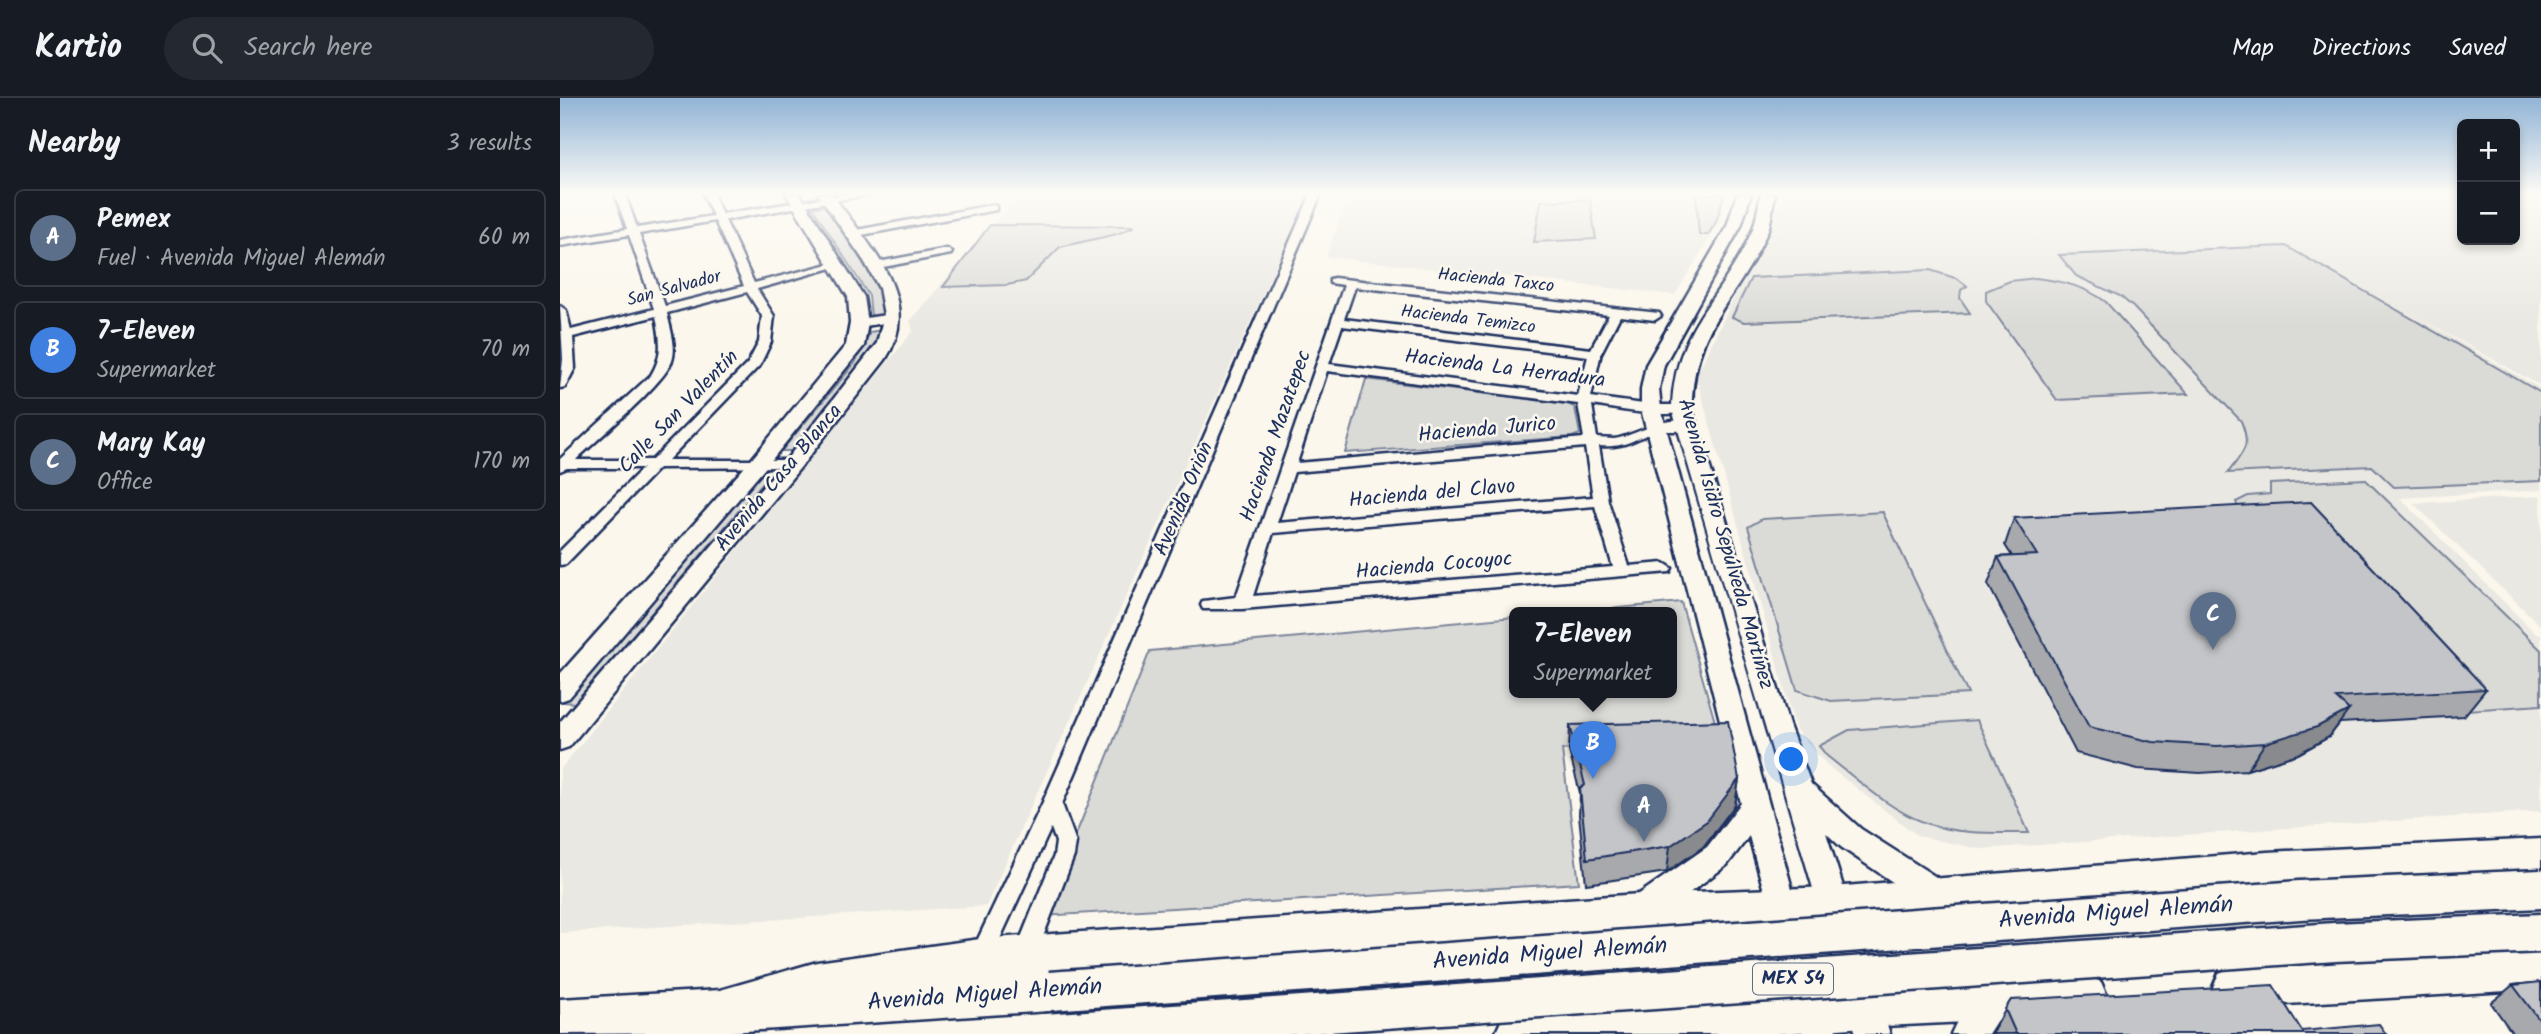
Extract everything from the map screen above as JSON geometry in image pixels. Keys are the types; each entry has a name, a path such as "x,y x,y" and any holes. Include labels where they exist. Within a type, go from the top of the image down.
{"highway":[{"path":"715,1012 817,982 980,958 1660,911 1832,905 1936,894 2003,892 2267,869 2541,856"},
{"name":"Avenida Miguel Alemán","path":"1041,1019 2287,901 2541,888"},
{"path":"2003,892 1991,909 1990,920 1995,935 2009,962 2043,998"},
{"path":"1660,911 1696,928 1709,949 1716,980 1712,997 1673,1025"},
{"name":"Avenida Miguel Alemán","path":"560,1020 715,1012 1041,1019 2307,944 2541,933"},
{"path":"1517,1034 1673,1025 1869,1020 1993,1001 2541,970"}],"main road":[{"path":"854,238 891,298 893,318"},
{"name":"Avenida Isidro Sepúlveda Martínez","path":"1727,238 1655,365 1650,389 1653,419 1782,907 1817,1023"},
{"name":"Avenida Isidro Sepúlveda Martínez","path":"1755,238 1690,345 1681,377 1685,417 1776,725 1799,790 1869,1020"},
{"name":"Avenida Casa Blanca","path":"560,740 568,719 793,464 885,347 890,337 893,318"},
{"name":"Avenida Casa Blanca","path":"560,691 848,358 859,336 859,323"},
{"path":"1799,790 1851,838 1936,894"},
{"path":"1660,911 1690,877 1717,856 1755,806"},
{"path":"1968,1034 1993,1001"}],"street":[{"path":"560,243 592,238"},
{"path":"561,465 656,377 665,363 668,347 661,311 635,238"},
{"name":"Calle San Valentín","path":"560,560 754,365 765,342 768,316 750,287 729,238"},
{"name":"Avenida Casa Blanca","path":"820,238 856,297 859,323"},
{"name":"Avenida Orión","path":"980,958 1052,804 1297,238"},
{"path":"873,266 947,252"},
{"name":"San Salvador","path":"563,336 837,265"},
{"name":"Hacienda Taxco","path":"1334,281 1655,316"},
{"name":"Hacienda Mazatepec","path":"1242,603 1350,282"},
{"path":"560,310 570,366 568,376 560,384"},
{"path":"1616,311 1595,353 1584,400 1601,501 1623,572"},
{"path":"859,323 893,318"},
{"name":"Hacienda Temizco","path":"1337,321 1595,353"},
{"name":"Hacienda La Herradura","path":"1322,367 1584,400 1653,419"},
{"name":"Hacienda Jurico","path":"1287,468 1590,442 1618,443 1653,419 1685,417"},
{"path":"561,465 658,462 793,464"},
{"name":"Hacienda del Clavo","path":"1267,529 1601,501"},
{"name":"Hacienda Cocoyoc","path":"1209,605 1664,568"},
{"path":"1025,955 1066,842 1052,804"}],"shaded area":[{"path":"832,238 847,238 878,286 884,314 871,316 869,296"},
{"path":"980,238 1101,238 1060,247 1026,281 1007,285 943,287"},
{"path":"982,238 1288,238 986,906 560,933 560,770 913,331 910,321"},
{"path":"1333,238 1710,238 1675,295 1326,257"},
{"path":"1535,238 1596,239 1534,242"},
{"path":"1763,238 2457,238 2457,245 2520,245 2520,238 2541,238 2541,386 2406,311 2541,389 2541,490 2400,498 2536,634 2541,634 2541,811 1979,849 1918,836 1828,766 1796,730 1696,376"},
{"path":"2286,246 2541,393 2541,481 2394,487 2372,466 2228,473 2246,444 2241,421 2133,307 2120,296 2076,276 2059,255"},
{"path":"1930,270 1958,279 1967,286 1961,290 1960,298 1970,313 1744,322 1732,317 1751,278"},
{"path":"2036,278 2072,285 2106,302 2188,394 2057,400 1986,301 1986,291 2010,281"},
{"path":"882,330 872,354 793,451 781,451 855,363 870,332"},
{"path":"1366,379 1568,404 1575,408 1580,434 1572,437 1345,453"},
{"path":"762,473 770,474 575,703 562,702"},
{"path":"2365,479 2541,650 2541,705 2467,710 2241,515 2236,502 2248,496 2270,494 2270,484"},
{"path":"2541,496 2541,626 2413,503"},
{"path":"1883,512 1968,694 1831,701 1797,690 1748,527 1762,519"},
{"path":"1681,602 1719,736 1562,750 1579,883 1043,916 1150,651 1509,617 1509,698 1677,698 1677,607 1629,607"},
{"path":"1977,720 2029,833 1964,831 1926,823 1874,794 1827,756 1819,746 1849,730"}],"building":[{"path":"2311,502 2486,689 2336,698 2349,710 2317,727 2265,743 2217,746 2153,742 2089,727 1998,557 2037,555 2014,518"},
{"path":"1728,721 1739,779 1707,821 1670,846 1587,859 1580,789 1585,785 1570,725"},
{"path":"2541,982 2541,1022 2513,985"},
{"path":"2273,985 2302,1031 2379,1024 2386,1034 2016,1034 2005,1009 2011,1000"}],"place":[{"name":"Mary Kay","path":"2213,650"},
{"name":"7-Eleven","path":"1593,779"},
{"name":"Pemex","path":"1644,842"}]}
